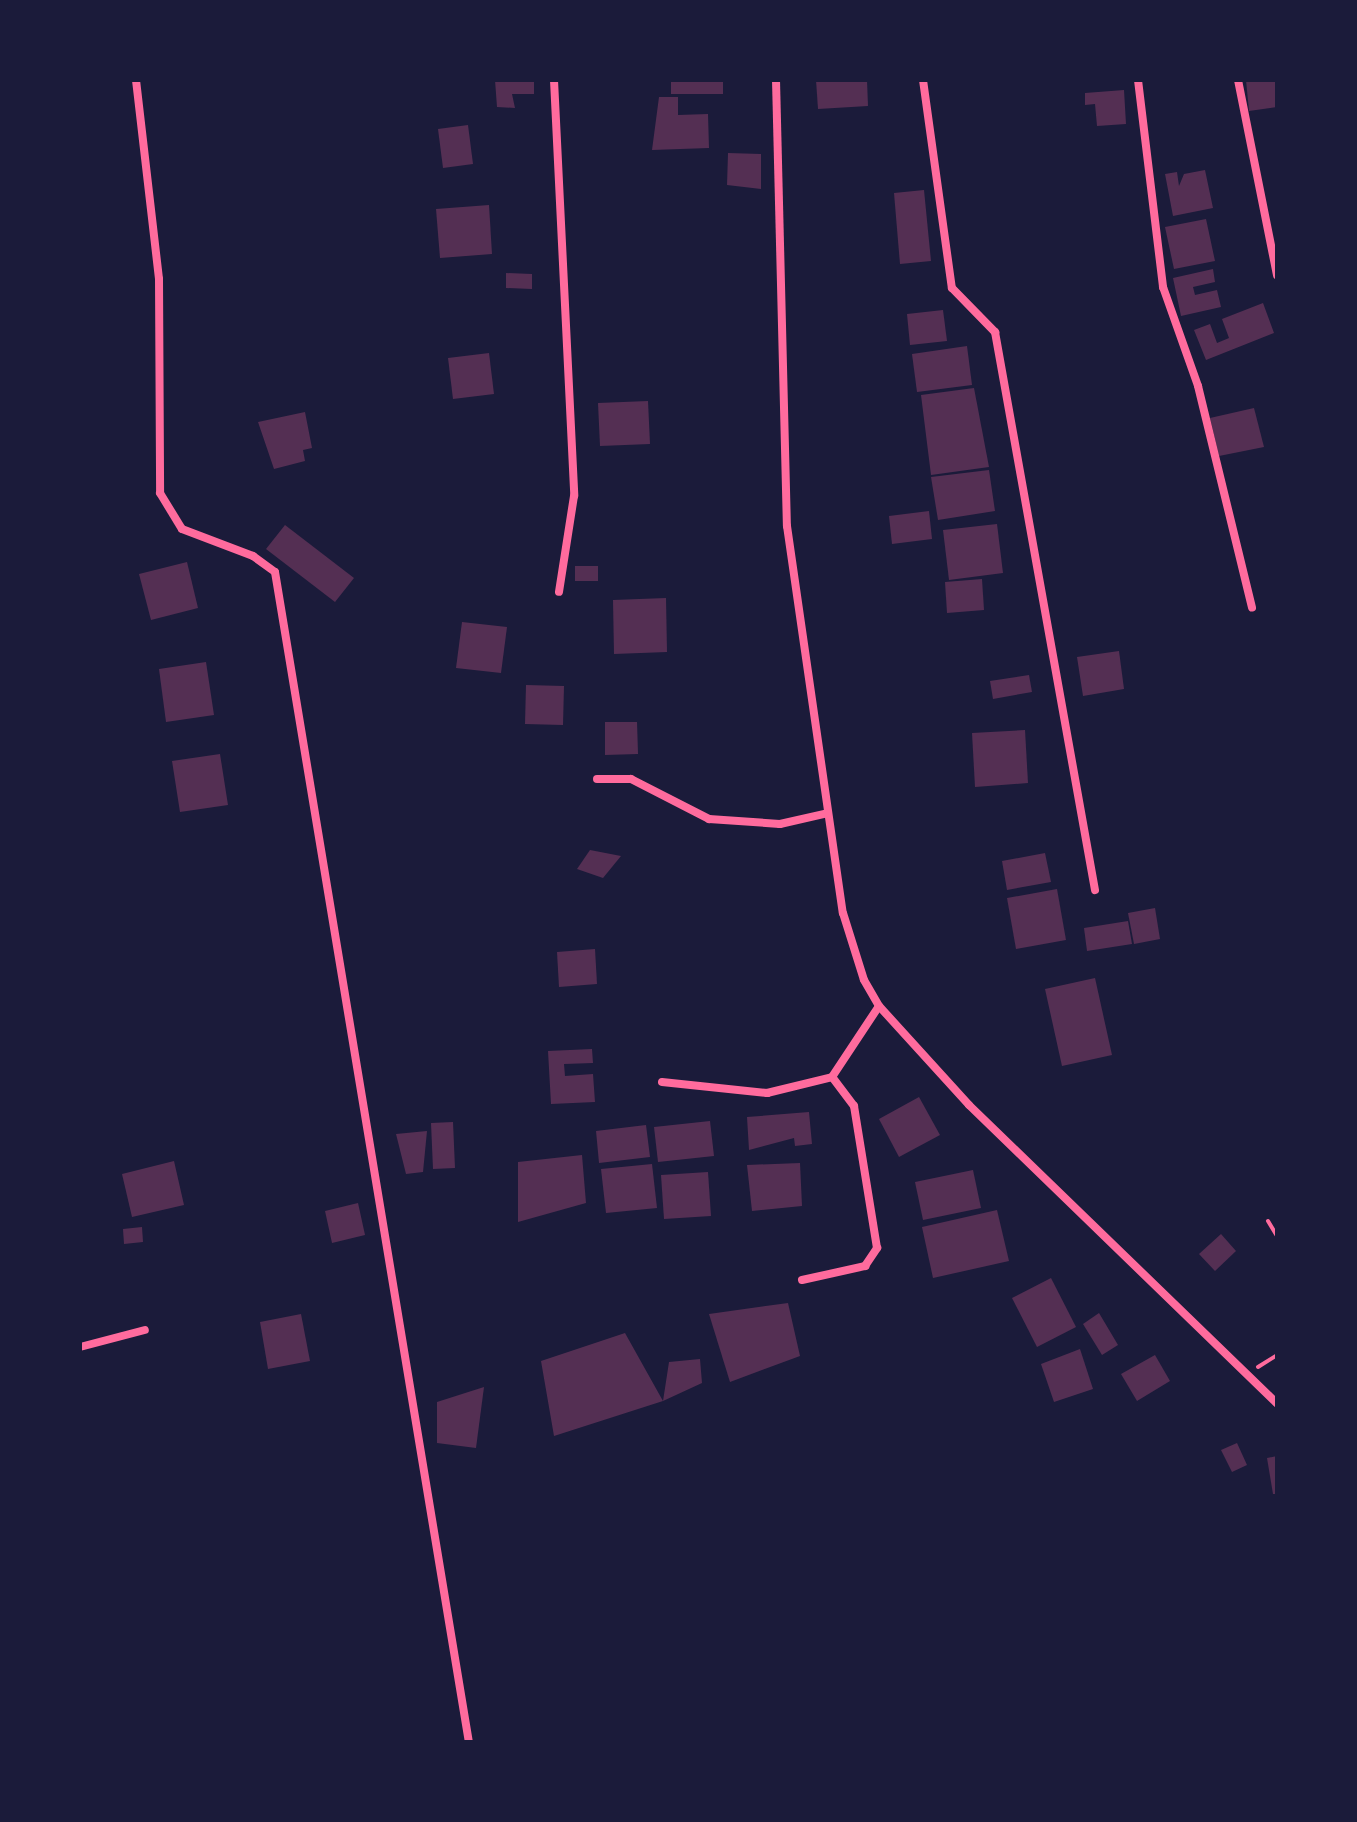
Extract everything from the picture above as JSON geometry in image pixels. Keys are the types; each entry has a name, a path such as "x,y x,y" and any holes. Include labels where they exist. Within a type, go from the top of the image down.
{"street":[{"path":"136,80 159,279 160,493 182,529 253,556 275,572 469,1742"},
{"path":"554,80 574,496 559,592"},
{"path":"776,80 787,526 843,913 879,1006 979,1115 1277,1403"},
{"path":"923,80 952,288 995,332 1095,890"},
{"path":"1138,80 1163,287 1198,386 1252,608"},
{"path":"1238,80 1277,275"},
{"path":"597,779 631,779 709,819 780,824 828,813"},
{"path":"662,1082 767,1093 832,1077 879,1006"},
{"path":"802,1280 865,1266 877,1248 854,1106 832,1077"},
{"path":"80,1347 145,1330"}],"path":[{"path":"1268,1221 1277,1236"},
{"path":"1245,1375 1277,1355"}],"building":[{"path":"495,80 534,80 534,94 512,94 515,108 497,107"},
{"path":"671,80 723,80 723,94 671,94"},
{"path":"816,80 867,80 868,106 818,109"},
{"path":"1246,80 1277,80 1277,107 1249,111"},
{"path":"1124,90 1126,124 1097,126 1095,104 1085,105 1085,93"},
{"path":"659,97 678,97 678,115 708,114 709,148 652,150"},
{"path":"468,125 473,164 443,168 438,129"},
{"path":"728,153 761,154 761,189 727,185"},
{"path":"1205,170 1213,208 1173,216 1165,174 1177,172 1179,186 1184,174"},
{"path":"924,190 931,261 900,264 894,193"},
{"path":"489,205 492,254 440,258 436,209"},
{"path":"1206,219 1215,261 1174,269 1165,227"},
{"path":"1213,269 1215,282 1193,287 1195,295 1217,290 1221,307 1181,316 1173,278"},
{"path":"506,273 532,274 532,289 506,288"},
{"path":"1263,303 1274,333 1206,360 1194,330 1210,324 1217,343 1229,338 1222,319"},
{"path":"943,310 947,341 910,345 907,314"},
{"path":"967,346 972,385 917,392 912,354"},
{"path":"489,353 494,394 453,399 448,358"},
{"path":"974,388 989,467 931,475 921,395"},
{"path":"648,401 650,444 600,446 598,403"},
{"path":"1254,408 1264,447 1219,456 1210,418"},
{"path":"305,412 312,448 303,450 305,461 274,469 258,422"},
{"path":"989,470 995,511 938,520 931,477"},
{"path":"929,511 932,539 892,544 889,516"},
{"path":"997,524 1003,573 949,580 943,530"},
{"path":"285,525 354,578 335,602 266,549"},
{"path":"187,562 198,608 151,620 139,574"},
{"path":"575,566 598,566 598,581 575,581"},
{"path":"982,579 984,610 947,613 945,582"},
{"path":"666,598 667,652 614,654 613,600"},
{"path":"462,622 507,627 501,673 456,668"},
{"path":"1119,651 1124,689 1083,696 1077,657"},
{"path":"206,662 214,715 166,722 159,669"},
{"path":"1029,675 1032,692 993,699 990,681"},
{"path":"526,685 564,686 563,725 525,724"},
{"path":"605,722 637,722 638,754 605,755"},
{"path":"1025,730 1028,783 975,787 972,733"},
{"path":"220,754 228,805 180,812 172,761"},
{"path":"590,850 621,856 603,878 577,869"},
{"path":"1045,853 1051,882 1007,890 1002,861"},
{"path":"1057,889 1066,940 1016,949 1007,898"},
{"path":"1155,908 1160,939 1134,944 1128,913"},
{"path":"1128,921 1132,944 1087,951 1084,928"},
{"path":"595,949 597,984 559,987 557,952"},
{"path":"1095,978 1112,1055 1062,1066 1045,989"},
{"path":"592,1049 593,1063 564,1064 565,1076 593,1074 595,1102 551,1104 548,1051"},
{"path":"919,1097 940,1135 899,1157 879,1119"},
{"path":"809,1112 812,1144 795,1146 794,1138 749,1150 747,1117"},
{"path":"710,1121 714,1156 658,1162 654,1127"},
{"path":"453,1122 455,1168 433,1169 431,1123"},
{"path":"646,1125 650,1157 599,1163 596,1131"},
{"path":"427,1131 423,1172 406,1174 396,1134"},
{"path":"582,1155 586,1203 518,1222 518,1162"},
{"path":"174,1161 184,1205 132,1217 122,1174"},
{"path":"800,1163 802,1206 752,1211 747,1165"},
{"path":"652,1164 657,1208 606,1213 601,1169"},
{"path":"973,1170 981,1208 923,1220 915,1182"},
{"path":"708,1172 711,1216 664,1219 661,1175"},
{"path":"358,1203 365,1235 332,1243 325,1211"},
{"path":"997,1210 1009,1261 933,1278 922,1227"},
{"path":"142,1227 143,1242 124,1244 123,1229"},
{"path":"1221,1234 1236,1251 1215,1271 1199,1254"},
{"path":"1051,1278 1076,1327 1037,1347 1012,1298"},
{"path":"788,1303 800,1356 730,1382 709,1314"},
{"path":"1099,1313 1118,1345 1102,1355 1083,1324"},
{"path":"301,1314 310,1361 268,1369 260,1322"},
{"path":"625,1333 663,1401 554,1436 541,1361"},
{"path":"1080,1349 1093,1389 1054,1402 1041,1364"},
{"path":"1155,1355 1170,1381 1137,1401 1121,1374"},
{"path":"700,1359 702,1383 663,1401 669,1362"},
{"path":"484,1387 476,1448 437,1443 437,1402"},
{"path":"1237,1443 1247,1465 1232,1472 1221,1450"},
{"path":"1277,1456 1277,1494 1273,1494 1267,1458"}]}
